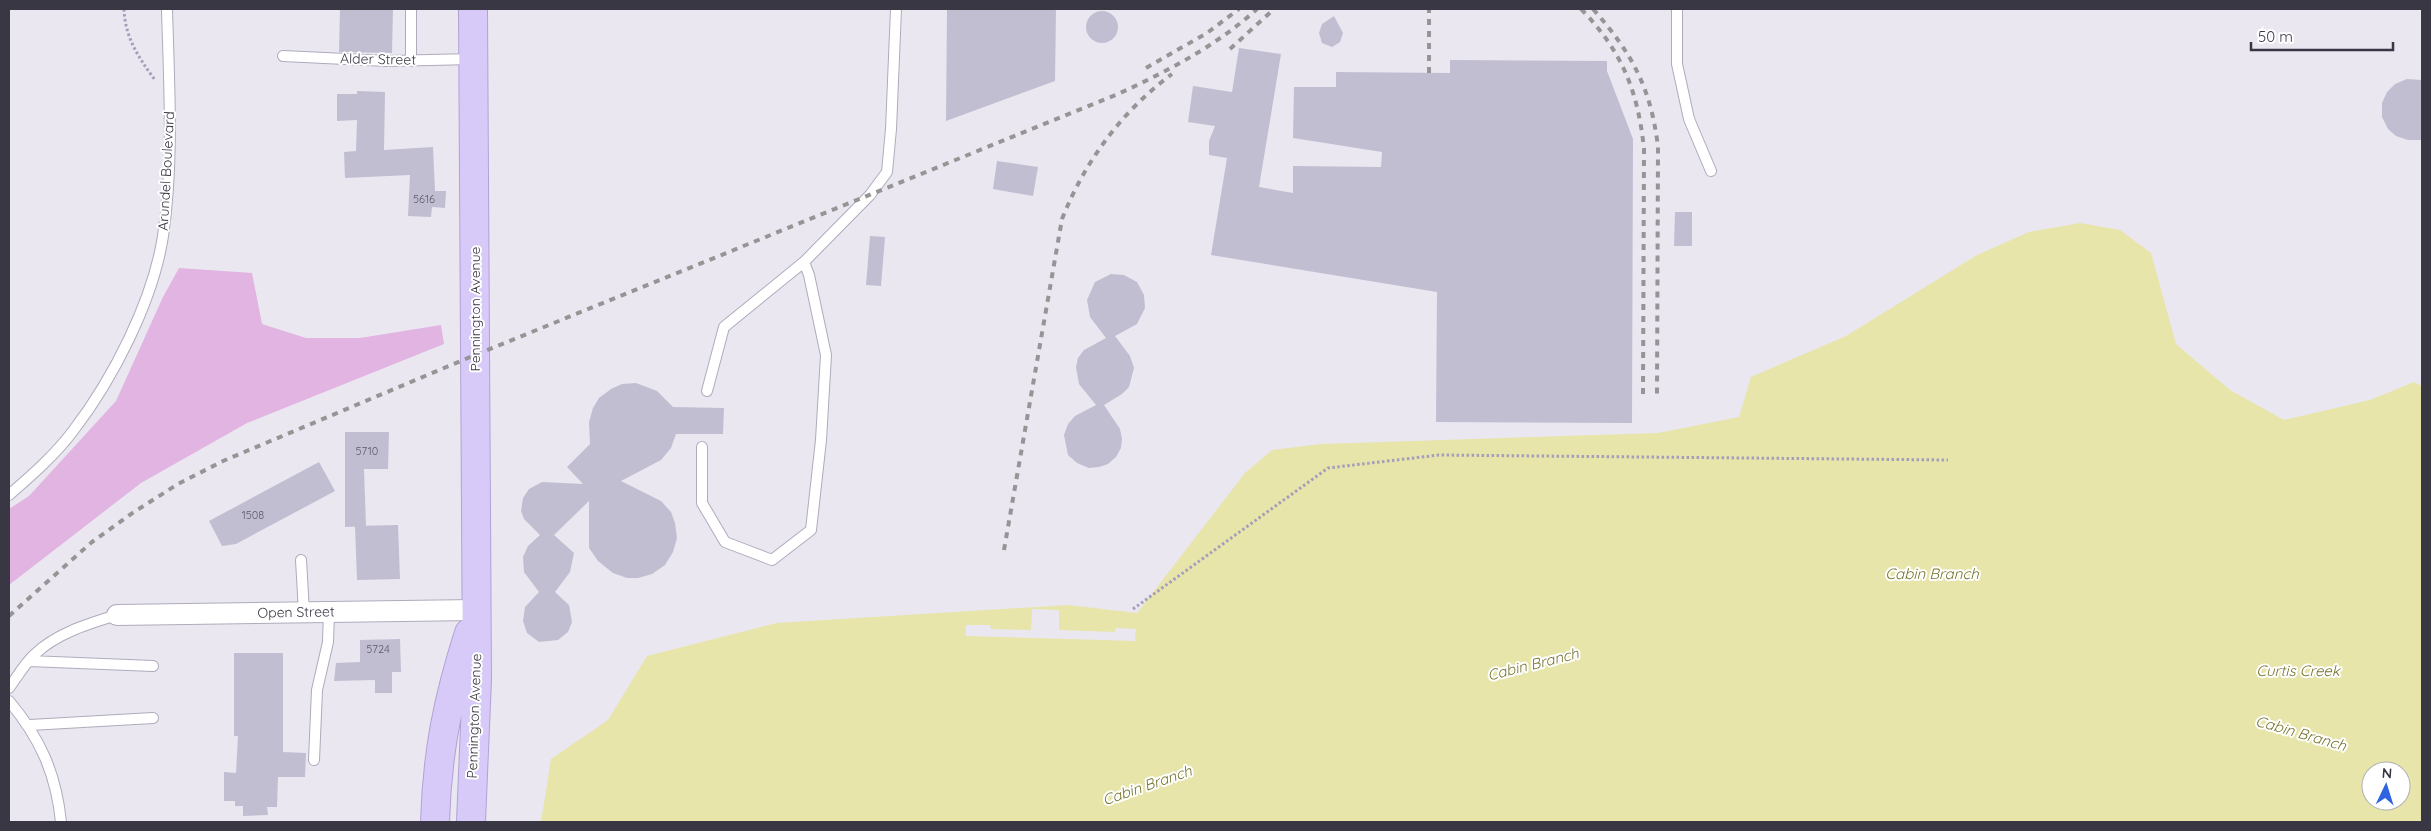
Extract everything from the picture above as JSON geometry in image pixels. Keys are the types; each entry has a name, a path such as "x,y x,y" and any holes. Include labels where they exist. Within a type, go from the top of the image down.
{"main road":[{"name":"Pennington Avenue","path":"471,822 477,679 473,9"},
{"name":"Pennington Avenue","path":"435,822 441,738 455,677 476,610"}],"street":[{"name":"Open Street","path":"117,615 476,610"}],"lane":[{"name":"Arundel Boulevard","path":"9,495 37,471 73,431 106,382 134,331 162,238 167,185 169,99 167,9"},
{"path":"411,9 411,60"},
{"path":"707,391 724,327 804,262 870,195 887,172 892,129 896,9"},
{"path":"1676,9 1677,64 1689,119 1711,171"},
{"name":"Alder Street","path":"283,56 411,60 474,59"},
{"path":"702,447 702,503 725,542 772,560 810,530 822,440 826,355 809,275 804,262"},
{"path":"301,560 304,612"},
{"path":"314,760 317,690 328,642 328,612"},
{"path":"9,688 34,654 55,639 84,625 117,615"},
{"path":"29,661 153,666"},
{"path":"9,700 30,725 47,760 61,822"},
{"path":"30,725 153,718"}],"path":[{"path":"124,9 125,26 131,43 141,61 169,99"},
{"path":"1134,610 1328,468 1439,455 1948,460"}],"shaded area":[{"path":"179,268 252,273 262,324 306,338 360,338 441,325 444,344 247,423 141,483 9,585 9,509 29,496 116,401 163,297"}],"water":[{"name":"Cabin Branch","path":"2080,223 2120,230 2151,253 2176,344 2230,390 2284,420 2370,400 2414,382 2422,386 2422,822 541,822 551,759 608,720 647,656 777,623 1068,605 1137,613 1245,473 1272,450 1321,444 1658,433 1739,417 1751,377 1846,336 1977,255 2029,232"}],"pier":[{"path":"1032,609 1059,610 1059,630 1115,632 1116,628 1136,629 1135,641 966,636 966,625 990,625 991,629 1031,630"}],"building":[{"path":"340,9 393,9 392,53 339,52"},
{"path":"947,9 1056,9 1055,81 946,121"},
{"path":"1102,11 1113,16 1118,27 1113,38 1102,43 1091,38 1086,27 1091,16"},
{"path":"1334,16 1343,33 1340,42 1332,47 1322,43 1319,33 1322,24"},
{"path":"1239,48 1281,54 1259,187 1293,193 1293,166 1381,167 1382,152 1293,138 1294,87 1336,87 1336,72 1450,73 1450,60 1607,61 1607,71 1633,139 1632,423 1436,422 1437,292 1211,255 1227,158 1209,155 1209,141 1215,126 1188,122 1193,86 1232,92"},
{"path":"2407,79 2422,80 2422,140 2408,140 2396,136 2388,129 2382,117 2382,103 2387,92 2395,84"},
{"path":"357,91 385,92 384,150 433,147 435,191 446,191 445,208 432,207 431,217 408,216 410,175 345,178 344,152 356,151 357,120 337,121 337,94 357,94"},
{"path":"997,161 1038,167 1033,196 993,189"},
{"path":"1675,212 1692,212 1692,246 1674,246"},
{"path":"870,236 885,237 881,286 866,285"},
{"path":"1111,274 1124,275 1137,282 1144,295 1145,308 1137,324 1115,336 1130,356 1134,368 1129,387 1122,394 1104,405 1120,429 1121,448 1116,457 1108,464 1089,468 1077,463 1068,455 1064,435 1068,424 1075,416 1096,405 1079,384 1076,367 1078,358 1084,350 1106,338 1090,317 1087,300 1095,282"},
{"path":"636,383 657,391 673,407 724,408 723,434 676,434 671,448 661,460 621,481 661,501 671,512 675,523 677,538 673,552 665,565 652,574 638,578 627,578 613,573 598,561 589,548 589,501 554,535 574,553 570,572 555,592 569,605 572,622 568,632 558,640 539,642 527,633 523,621 525,607 539,592 524,572 523,557 528,546 540,535 524,519 521,511 523,498 529,489 542,482 583,484 567,467 590,444 589,422 593,408 599,398 611,389 622,384"},
{"path":"345,432 389,432 388,469 364,469 366,526 345,527"},
{"path":"319,462 335,491 236,544 222,546 209,521"},
{"path":"398,525 400,579 357,580 355,526"},
{"path":"400,639 401,672 392,672 392,693 375,693 375,680 334,681 336,663 360,662 360,640"},
{"path":"234,653 283,653 283,752 306,753 305,777 278,777 277,807 267,807 268,815 243,816 243,806 235,806 235,801 224,801 224,772 236,773 238,736 234,736"}],"railway":[{"path":"1146,68 1207,33 1239,9"},
{"path":"9,616 92,542 178,484 223,461 475,355 1118,94 1191,57 1225,35 1257,9"},
{"path":"1230,49 1274,9"},
{"path":"1429,9 1429,73"},
{"path":"1581,9 1607,40 1626,73 1641,128 1644,149 1643,394"},
{"path":"1593,9 1629,56 1645,89 1655,126 1658,147 1657,395"},
{"path":"1004,550 1062,219 1082,177 1107,139 1137,104 1172,74"}],"water label":[{"name":"Curtis Creek","path":"2298,670"}]}
